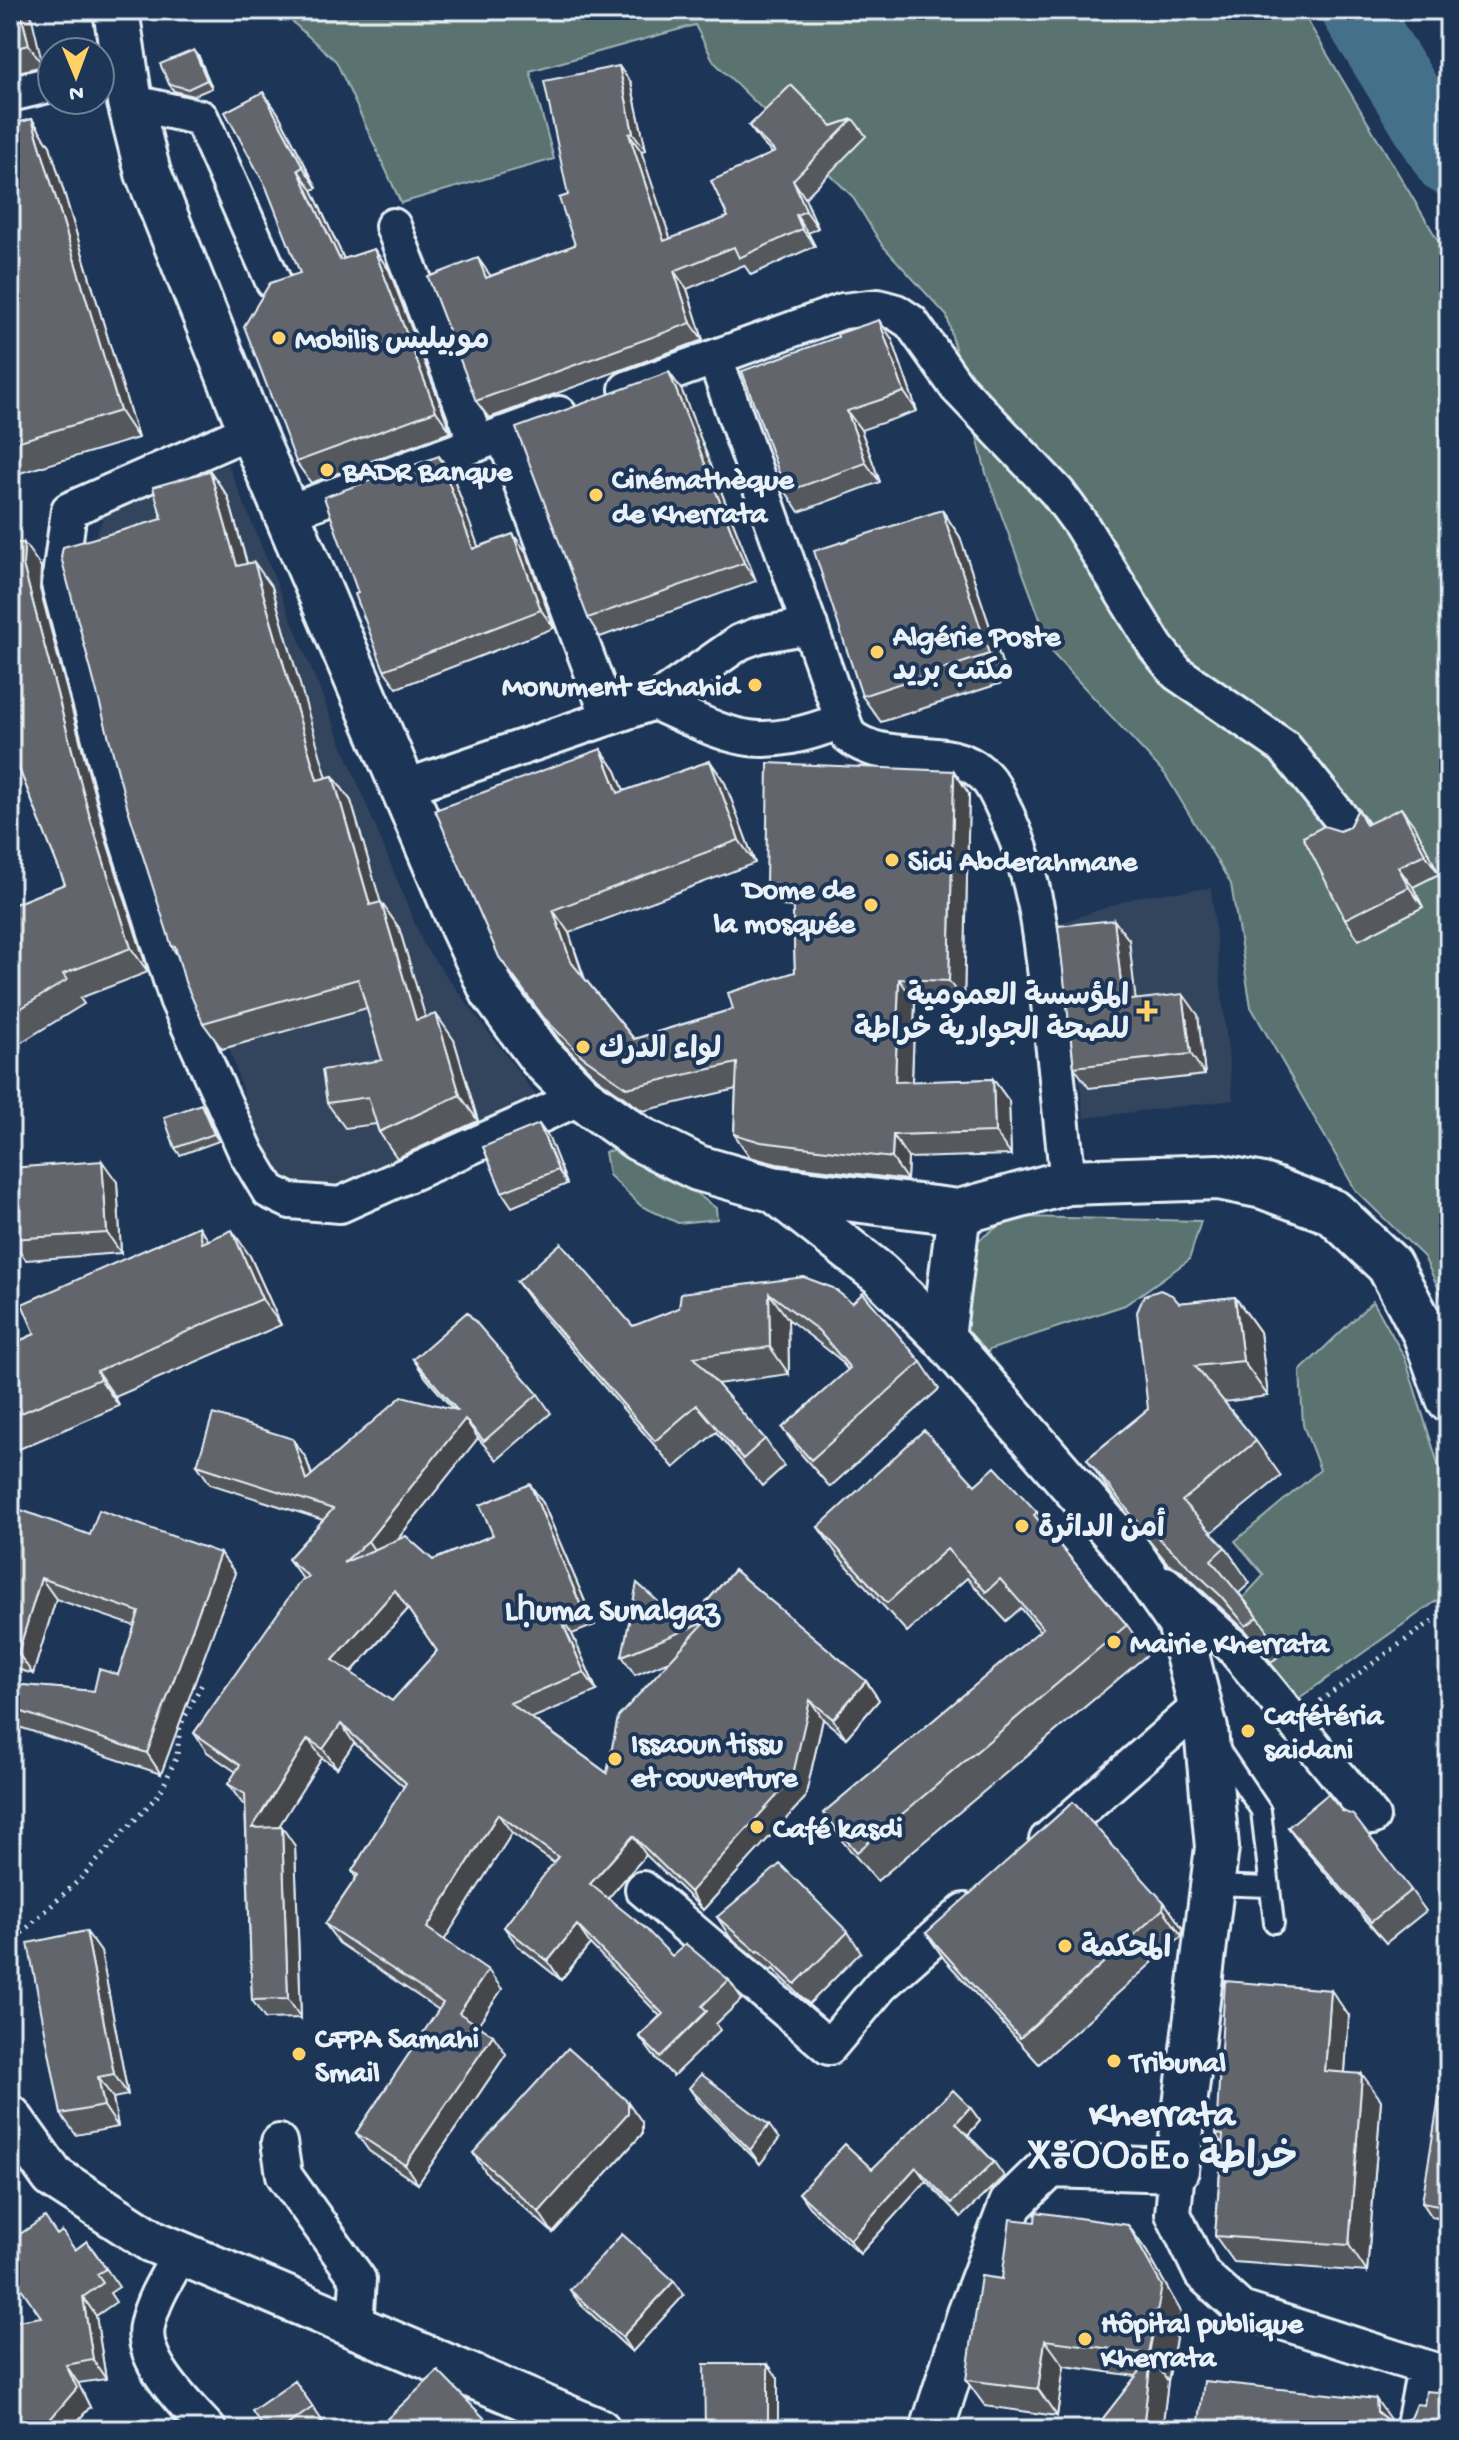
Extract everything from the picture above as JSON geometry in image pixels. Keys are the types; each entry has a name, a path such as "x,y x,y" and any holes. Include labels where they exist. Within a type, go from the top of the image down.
{"main road":[{"path":"116,10 118,80 148,173 251,430 289,512 403,788 493,992 541,1057 581,1097 638,1138 698,1168 772,1189 959,1212 1068,1182 1218,1177 1263,1186 1333,1212 1389,1265 1425,1333 1449,1399"}],"street":[{"path":"118,80 201,118 273,281"},
{"path":"10,94 36,88"},
{"path":"393,226 490,439 609,717"},
{"path":"289,512 859,307 896,312 911,322 957,387 1057,492 1080,523 1156,647 1177,673 1284,747 1352,832"},
{"path":"715,358 848,735 861,746 878,753 961,762 984,775 994,788 1025,857 1038,903 1068,1182"},
{"path":"251,430 69,510 59,584 126,837 177,999 247,1154 269,1191 290,1201 340,1205 581,1097"},
{"path":"403,788 654,702 740,642 759,635 810,626"},
{"path":"654,702 729,736 750,741 794,737 841,721"},
{"path":"772,1189 880,1274 943,1337 1129,1551 1179,1623 1203,1718 1217,1847 1173,2214 1202,2274 1241,2309 1437,2371 1413,2430"},
{"path":"943,1337 959,1212"},
{"path":"1129,1551 1232,1646 1372,1817"},
{"path":"1023,1861 1203,1718"},
{"path":"643,1889 829,2047 881,1985 987,1892"},
{"path":"10,2117 53,2177 152,2241 599,2430"},
{"path":"279,2142 284,2175 358,2279 355,2327"},
{"path":"932,2430 969,2314 1011,2204 1050,2166 1177,2170"},
{"path":"181,2253 154,2303 146,2330 160,2376 209,2430"},
{"path":"10,2364 10,2376"}],"lane":[{"path":"1203,1718 1261,1811 1274,1923"},
{"path":"1211,1885 1269,1887"}],"path":[{"path":"1326,1696 1449,1609"},
{"path":"10,1944 79,1880 160,1793 177,1756 180,1726 202,1684"}],"shaded area":[{"path":"228,464 424,946 540,1101 339,1186 282,1179 263,1155 96,630 88,551 110,503"},
{"name":"المؤسسة العمومية للصحة الجوارية خراطة","path":"1211,888 1233,1100 1084,1118 1060,923 1140,896"}],"green space":[{"path":"279,10 1301,10 1449,259 1449,1311 1424,1257 1356,1191 1251,1007 1231,884 1165,774 1053,654 986,473 947,316 882,245 852,196 714,62 695,25 530,71 554,159 401,203 336,61"},
{"path":"620,1148 658,1176 696,1193 716,1208 717,1219 678,1223 641,1206 609,1175 605,1152"},
{"path":"1021,1217 1201,1221 1189,1260 1125,1305 989,1350 983,1363 965,1332 963,1269 973,1244 1000,1225"},
{"path":"1373,1301 1405,1358 1449,1499 1449,1592 1295,1701 1265,1664 1280,1645 1240,1601 1264,1575 1235,1541 1320,1470 1303,1425 1300,1371"}],"building":[{"path":"10,10 20,10 29,45 10,50"},
{"path":"194,50 207,80 188,89 169,84 160,64"},
{"path":"619,66 633,133 629,134 664,241 728,217 711,181 775,152 749,126 791,85 832,126 853,119 793,180 806,211 796,215 802,229 739,258 734,247 674,271 691,323 476,401 428,277 478,258 486,278 575,245 559,198 568,195 544,81"},
{"path":"263,92 303,167 298,170 340,260 374,249 436,411 296,462 244,326 270,283 300,273 266,187 225,112"},
{"path":"32,119 120,411 10,444 10,125"},
{"path":"879,320 904,392 847,411 866,463 786,492 742,371"},
{"path":"669,372 744,563 588,618 516,428"},
{"path":"439,456 473,549 513,534 541,610 384,670 355,594 358,593 324,497"},
{"path":"210,471 237,566 254,562 317,780 333,776 370,905 381,902 416,1020 436,1014 460,1095 379,1132 368,1097 327,1103 322,1070 382,1060 358,979 203,1023 185,982 175,946 172,947 127,806 61,557 63,547 162,519 153,487"},
{"path":"942,510 989,654 862,696 814,551"},
{"path":"10,543 24,543 23,565 90,818 131,948 63,974 67,980 10,1015 10,906 65,884 10,746"},
{"path":"601,749 618,793 710,761 739,840 553,910 571,962 634,1039 733,1009 728,993 795,972 792,886 766,884 768,763 954,771 949,981 899,979 895,1082 993,1079 995,1132 893,1135 892,1158 761,1142 734,1134 737,1063 627,1088 582,1056 544,1018 499,957 435,810"},
{"path":"1401,808 1425,854 1398,867 1409,887 1345,919 1303,837 1324,826 1340,831 1349,827 1358,809 1366,825"},
{"path":"1114,920 1123,1001 1183,994 1191,1054 1074,1067 1058,926"},
{"path":"201,1104 214,1134 175,1148 164,1117"},
{"path":"539,1124 558,1170 502,1192 483,1147"},
{"path":"102,1161 107,1233 11,1239 10,1168"},
{"path":"199,1226 202,1243 232,1230 262,1299 97,1371 100,1379 10,1418 10,1345 35,1334 22,1304"},
{"path":"561,1243 633,1326 679,1308 681,1293 804,1277 833,1288 852,1303 863,1293 921,1362 811,1460 782,1428 850,1368 819,1331 769,1293 770,1347 694,1357 765,1439 743,1459 697,1405 655,1441 517,1282"},
{"path":"1160,1290 1172,1295 1179,1303 1235,1297 1243,1361 1195,1366 1256,1441 1182,1501 1225,1547 1211,1560 1258,1617 1246,1626 1221,1596 1154,1534 1143,1529 1087,1459 1148,1409 1137,1312 1144,1296"},
{"path":"467,1312 538,1394 484,1441 465,1419 368,1541 343,1563 406,1536 433,1560 493,1535 480,1505 530,1484 581,1606 559,1615 584,1672 510,1703 607,1773 618,1717 705,1622 622,1656 637,1583 686,1626 734,1570 866,1681 833,1719 810,1700 792,1779 690,1892 633,1836 590,1884 645,1928 672,1956 686,1944 729,1980 702,2006 707,2011 660,2057 639,2036 663,2014 577,1925 548,1961 504,1927 558,1857 498,1814 427,1928 488,1970 459,2013 493,2035 405,2165 356,2133 443,2003 325,1924 358,1875 352,1871 406,1783 341,1724 323,1749 308,1739 252,1828 282,1827 288,1999 252,2000 245,1794 228,1784 240,1765 194,1733 301,1580 309,1577 288,1559 333,1509 197,1465 213,1414 293,1439 306,1480 402,1396 457,1410 413,1359","holes":["395,1590 437,1651 392,1701 333,1660"]},
{"path":"924,1430 975,1485 995,1467 1037,1512 1034,1515 1127,1625 857,1852 823,1813 1043,1628 1000,1579 986,1592 947,1549 887,1603 818,1527"},
{"path":"21,1510 90,1535 99,1510 220,1553 147,1753 10,1708 10,1684 94,1691 99,1669 118,1675 139,1612 41,1578 18,1653 10,1651 10,1542"},
{"path":"1328,1794 1342,1811 1353,1815 1411,1890 1371,1922 1288,1827"},
{"name":"المحكمة","path":"1073,1802 1164,1902 1163,1909 1020,2038 926,1933"},
{"path":"780,1864 848,1932 795,1984 717,1917"},
{"path":"86,1931 114,2074 98,2077 104,2106 61,2114 28,1943"},
{"path":"1225,1981 1331,1990 1325,2071 1362,2074 1349,2245 1215,2236 1223,2135 1216,2134"},
{"path":"568,2048 628,2102 628,2113 539,2212 473,2153"},
{"path":"701,2074 769,2125 750,2150 689,2088"},
{"path":"953,2090 970,2107 956,2123 994,2162 951,2203 916,2167 850,2240 799,2193 845,2144 872,2169"},
{"path":"1439,2098 1449,2099 1449,2207 1422,2202"},
{"name":"Hôpital publique Kherrata","path":"1036,2212 1128,2225 1162,2286 1149,2354 1045,2340 1038,2389 966,2380 981,2276 1002,2279 1010,2219 1035,2222"},
{"path":"45,2217 57,2235 62,2231 75,2250 87,2241 106,2269 97,2274 103,2283 83,2297 93,2360 66,2365 77,2388 41,2430 10,2430 10,2376 16,2371 17,2345 10,2322 41,2317 10,2272 10,2241"},
{"path":"622,2234 674,2281 622,2337 570,2290"},
{"path":"1151,2357 1143,2430 1094,2430"},
{"path":"704,2364 768,2364 768,2430 705,2430"},
{"path":"438,2371 496,2430 375,2430"},
{"path":"295,2381 313,2407 280,2430 265,2430 252,2411"},
{"path":"1204,2381 1376,2399 1377,2412 1392,2424 1410,2418 1416,2404 1424,2405 1426,2391 1449,2393 1449,2430 1198,2430"}],"waterway":[{"path":"1355,10 1449,162"}],"place":[{"name":"Mobilis موبيليس","path":"279,338"},
{"name":"BADR Banque","path":"327,470"},
{"name":"Cinémathèque de Kherrata","path":"596,495"},
{"name":"Algérie Poste مكتب بريد","path":"877,652"},
{"name":"Monument Echahid","path":"755,685"},
{"name":"Sidi Abderahmane","path":"892,860"},
{"name":"Dome de la mosquée","path":"871,905"},
{"name":"المؤسسة العمومية للصحة الجوارية خراطة","path":"1147,1011"},
{"name":"لواء الدرك","path":"583,1047"},
{"name":"أمن الدائرة","path":"1022,1526"},
{"name":"Mairie Kherrata","path":"1114,1642"},
{"name":"Cafétéria saidani","path":"1248,1731"},
{"name":"Issaoun tissu et couverture","path":"615,1759"},
{"name":"Café kasdi","path":"757,1827"},
{"name":"المحكمة","path":"1065,1946"},
{"name":"CFPA Samahi Smail","path":"299,2054"},
{"name":"Tribunal","path":"1114,2061"},
{"name":"Hôpital publique Kherrata","path":"1085,2339"}],"district":[{"name":"Lḥuma Sunalgaz","path":"612,1608"},
{"name":"Kherrata ⵅⴻⵔⵔⴰⵟⴰ خراطة","path":"1162,2133"}]}
